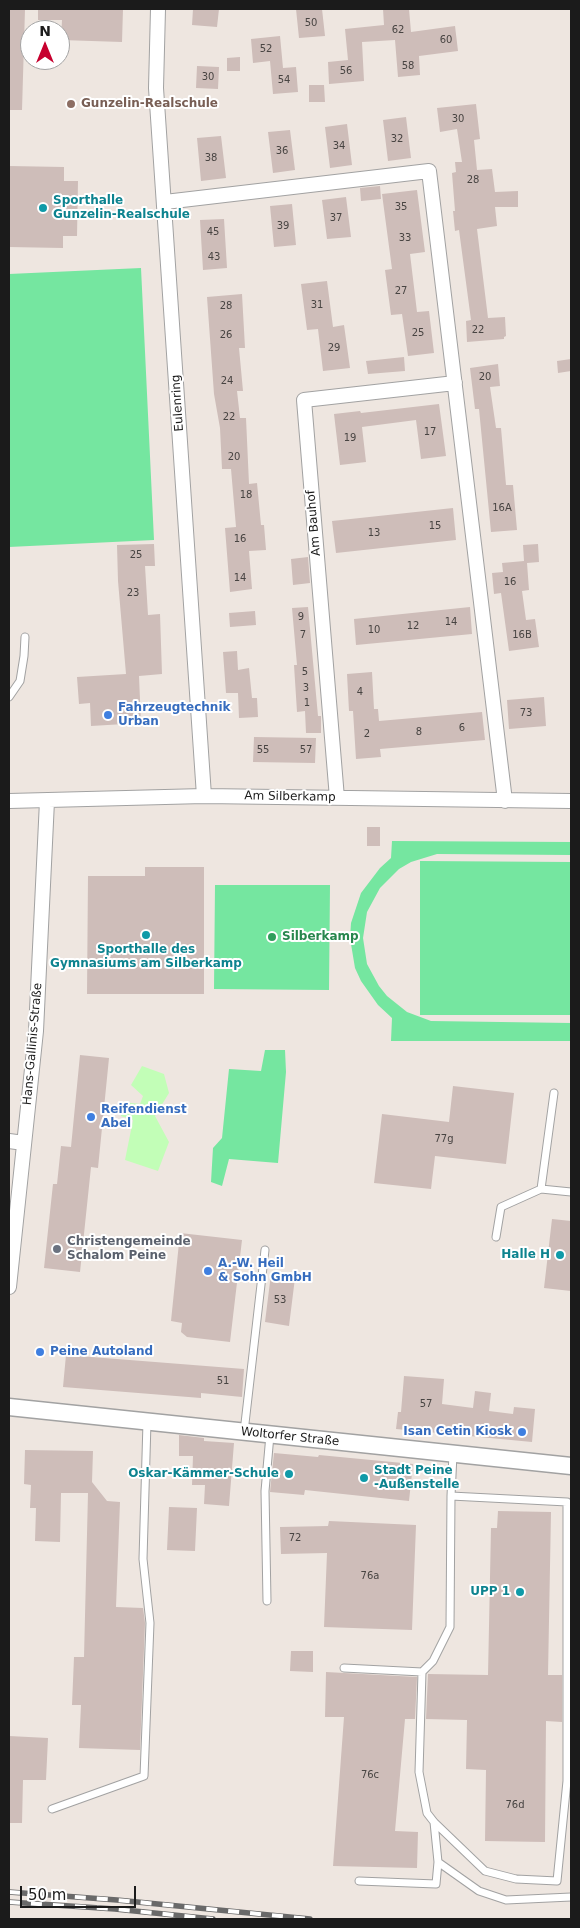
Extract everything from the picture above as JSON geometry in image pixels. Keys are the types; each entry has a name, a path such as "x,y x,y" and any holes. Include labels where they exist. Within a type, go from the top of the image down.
{"street":[{"name":"Eulenring","path":"158,9 156,88 204,796"},
{"path":"165,202 429,171 505,800"},
{"name":"Am Bauhof","path":"337,798 304,400 455,383"},
{"name":"Am Silberkamp","path":"9,801 204,796 571,801"},
{"name":"Hans-Gallinis-Straße","path":"9,1287 36,1031 47,801"},
{"path":"9,1141 24,1143"},
{"name":"Woltorfer Straße","path":"9,1407 571,1466"}],"lane":[{"path":"9,697 20,681 25,637"},
{"path":"541,1189 554,1093"},
{"path":"496,1237 501,1207 541,1189 571,1192"},
{"path":"244,1432 264,1250"},
{"path":"52,1809 144,1776 150,1623 143,1559 147,1422"},
{"path":"267,1600 266,1491 270,1435"},
{"path":"451,1496 567,1502 567,1780 557,1881 516,1879 486,1871 434,1822 427,1813 419,1772 422,1672 432,1662 450,1628 451,1496 452,1454"},
{"path":"344,1668 422,1672"},
{"path":"359,1881 436,1884 438,1862 434,1822"},
{"path":"438,1862 479,1891 506,1900 571,1897"}],"green space":[{"path":"141,268 154,540 9,547 9,274"},
{"path":"392,841 571,842 571,855 437,854 411,862 399,869 380,888 367,912 363,938 367,964 379,986 387,996 407,1012 431,1021 571,1023 571,1041 391,1041 392,1018 378,1005 361,981 355,968 350,938 351,923 361,893 380,868 391,858"},
{"path":"420,861 571,862 571,1015 420,1015"},
{"name":"Silberkamp","path":"215,885 330,885 329,990 214,989"},
{"path":"265,1050 285,1050 286,1072 278,1163 229,1159 222,1186 211,1182 213,1148 222,1138 229,1069 261,1071"},
{"path":"142,1066 164,1074 169,1093 155,1116 169,1142 158,1171 125,1160 133,1120 121,1116 122,1102 140,1104 143,1096 131,1085"}],"building":[{"path":"9,9 25,9 25,20 20,20 20,70 23,70 22,110 9,110"},
{"path":"38,9 123,9 122,42 70,40 70,20 38,20"},
{"path":"193,9 219,9 217,27 192,25"},
{"path":"296,9 322,9 325,36 299,38"},
{"path":"383,9 409,9 411,32 455,26 458,51 419,56 420,75 398,77 395,40 362,42 364,81 329,84 328,62 348,60 345,29 384,25"},
{"path":"280,36 283,68 296,67 298,92 273,94 270,61 253,63 251,39"},
{"path":"240,57 240,71 227,71 227,58"},
{"path":"197,66 219,67 218,89 196,88"},
{"path":"309,85 324,85 325,102 309,102"},
{"path":"476,104 480,139 474,140 477,170 492,169 495,192 518,191 518,207 495,207 497,226 477,229 488,318 505,317 506,336 504,339 467,342 466,321 471,320 459,230 455,231 453,211 455,211 452,173 456,172 455,162 462,162 457,129 440,132 437,108"},
{"path":"406,117 411,158 388,161 383,120"},
{"path":"347,124 352,165 330,168 325,127"},
{"path":"290,130 295,170 273,173 268,132"},
{"path":"221,136 226,178 201,181 197,138"},
{"name":"Sporthalle Gunzelin-Realschule","path":"9,166 64,167 64,181 78,181 77,236 63,236 63,248 9,247"},
{"path":"380,186 381,199 361,201 360,188"},
{"path":"417,190 425,252 410,254 417,312 429,311 434,353 408,356 402,314 391,315 385,270 392,269 382,194"},
{"path":"346,197 351,237 327,239 322,200"},
{"path":"292,204 296,245 274,247 270,206"},
{"path":"224,219 227,268 203,270 200,220"},
{"path":"327,281 333,327 344,325 350,368 323,371 318,329 307,330 301,284"},
{"path":"242,294 245,348 239,348 243,391 237,391 240,418 246,418 249,484 257,483 261,525 264,525 266,550 249,551 252,589 230,592 225,528 236,527 231,469 222,469 220,428 214,394 207,297"},
{"path":"404,357 405,371 368,374 366,361"},
{"path":"571,359 571,371 558,373 557,361"},
{"path":"498,364 500,386 490,387 496,428 501,428 506,485 513,485 517,530 491,532 479,409 475,409 470,368"},
{"path":"439,404 446,456 421,459 416,420 362,427 366,462 340,465 334,414 360,411 361,413"},
{"path":"453,508 456,540 336,553 332,521"},
{"path":"154,544 155,566 145,566 148,615 160,614 162,674 139,676 141,723 91,726 90,703 79,704 77,677 126,674 118,581 117,545"},
{"path":"538,544 539,562 527,563 529,590 522,591 526,620 535,619 539,647 509,651 501,593 494,594 492,573 503,572 502,563 524,561 523,545"},
{"path":"308,557 310,583 293,585 291,559"},
{"path":"308,607 318,716 321,716 321,733 306,733 305,711 297,712 294,665 297,665 292,608"},
{"path":"470,607 472,634 356,645 354,619"},
{"path":"255,611 256,625 230,627 229,613"},
{"path":"237,651 238,670 249,668 252,698 257,698 258,717 239,718 238,693 226,693 223,652"},
{"path":"372,672 374,709 378,709 379,721 482,712 485,740 380,749 381,757 356,759 353,711 349,711 347,674"},
{"path":"544,697 546,726 509,729 507,700"},
{"path":"254,737 316,738 315,763 253,762"},
{"path":"367,827 380,827 380,846 367,846"},
{"name":"Sporthalle des Gymnasiums am Silberkamp","path":"145,867 204,867 204,994 87,994 88,876 145,876"},
{"path":"80,1055 109,1058 98,1168 91,1167 80,1272 44,1268 53,1184 57,1184 61,1146 71,1147"},
{"path":"453,1086 514,1093 506,1164 435,1156 431,1189 374,1183 382,1114 449,1122"},
{"name":"Halle H","path":"552,1219 571,1221 571,1291 544,1288"},
{"path":"180,1233 242,1240 230,1342 187,1337 181,1332 182,1323 171,1321"},
{"path":"271,1274 295,1278 289,1326 265,1322"},
{"path":"66,1355 244,1369 242,1397 201,1393 201,1398 63,1387"},
{"path":"404,1376 444,1379 442,1404 473,1408 475,1391 491,1393 489,1411 513,1414 514,1407 535,1409 532,1442 396,1429 398,1412 401,1412"},
{"path":"179,1435 204,1438 204,1441 234,1443 229,1506 204,1504 205,1485 192,1485 193,1456 179,1456"},
{"path":"25,1450 93,1451 92,1482 107,1501 120,1502 116,1607 143,1608 145,1623 140,1750 79,1748 81,1705 72,1705 74,1657 84,1657 88,1493 61,1493 60,1542 35,1541 36,1508 30,1508 31,1485 24,1484"},
{"name":"Stadt Peine -Außenstelle","path":"274,1453 318,1457 319,1455 413,1464 409,1501 305,1490 304,1495 270,1492"},
{"path":"169,1507 197,1508 195,1551 167,1550"},
{"name":"UPP 1","path":"498,1511 551,1512 548,1675 562,1675 562,1722 546,1721 545,1842 485,1841 486,1770 466,1769 467,1720 426,1719 428,1674 488,1675 491,1528 497,1528"},
{"path":"329,1521 416,1525 412,1630 324,1627 327,1553 281,1554 280,1527 328,1526"},
{"path":"291,1651 313,1651 313,1672 290,1671"},
{"path":"326,1672 417,1677 415,1719 405,1719 395,1831 418,1832 417,1868 333,1866 344,1717 325,1717"},
{"path":"9,1736 48,1738 46,1780 23,1780 22,1823 9,1823"}],"railway":[{"path":"9,1892 117,1900 310,1919"},
{"path":"9,1902 115,1909 213,1919"}],"place":[{"name":"Gunzelin-Realschule","path":"71,104"},
{"name":"Sporthalle Gunzelin-Realschule","path":"43,208"},
{"name":"Fahrzeugtechnik Urban","path":"108,715"},
{"name":"Sporthalle des Gymnasiums am Silberkamp","path":"146,935"},
{"name":"Silberkamp","path":"272,937"},
{"name":"Reifendienst Abel","path":"91,1117"},
{"name":"Christengemeinde Schalom Peine","path":"57,1249"},
{"name":"Halle H","path":"560,1255"},
{"name":"A.-W. Heil & Sohn GmbH","path":"208,1271"},
{"name":"Peine Autoland","path":"40,1352"},
{"name":"Isan Cetin Kiosk","path":"522,1432"},
{"name":"Oskar-Kämmer-Schule","path":"289,1474"},
{"name":"Stadt Peine -Außenstelle","path":"364,1478"},
{"name":"UPP 1","path":"520,1592"}]}
